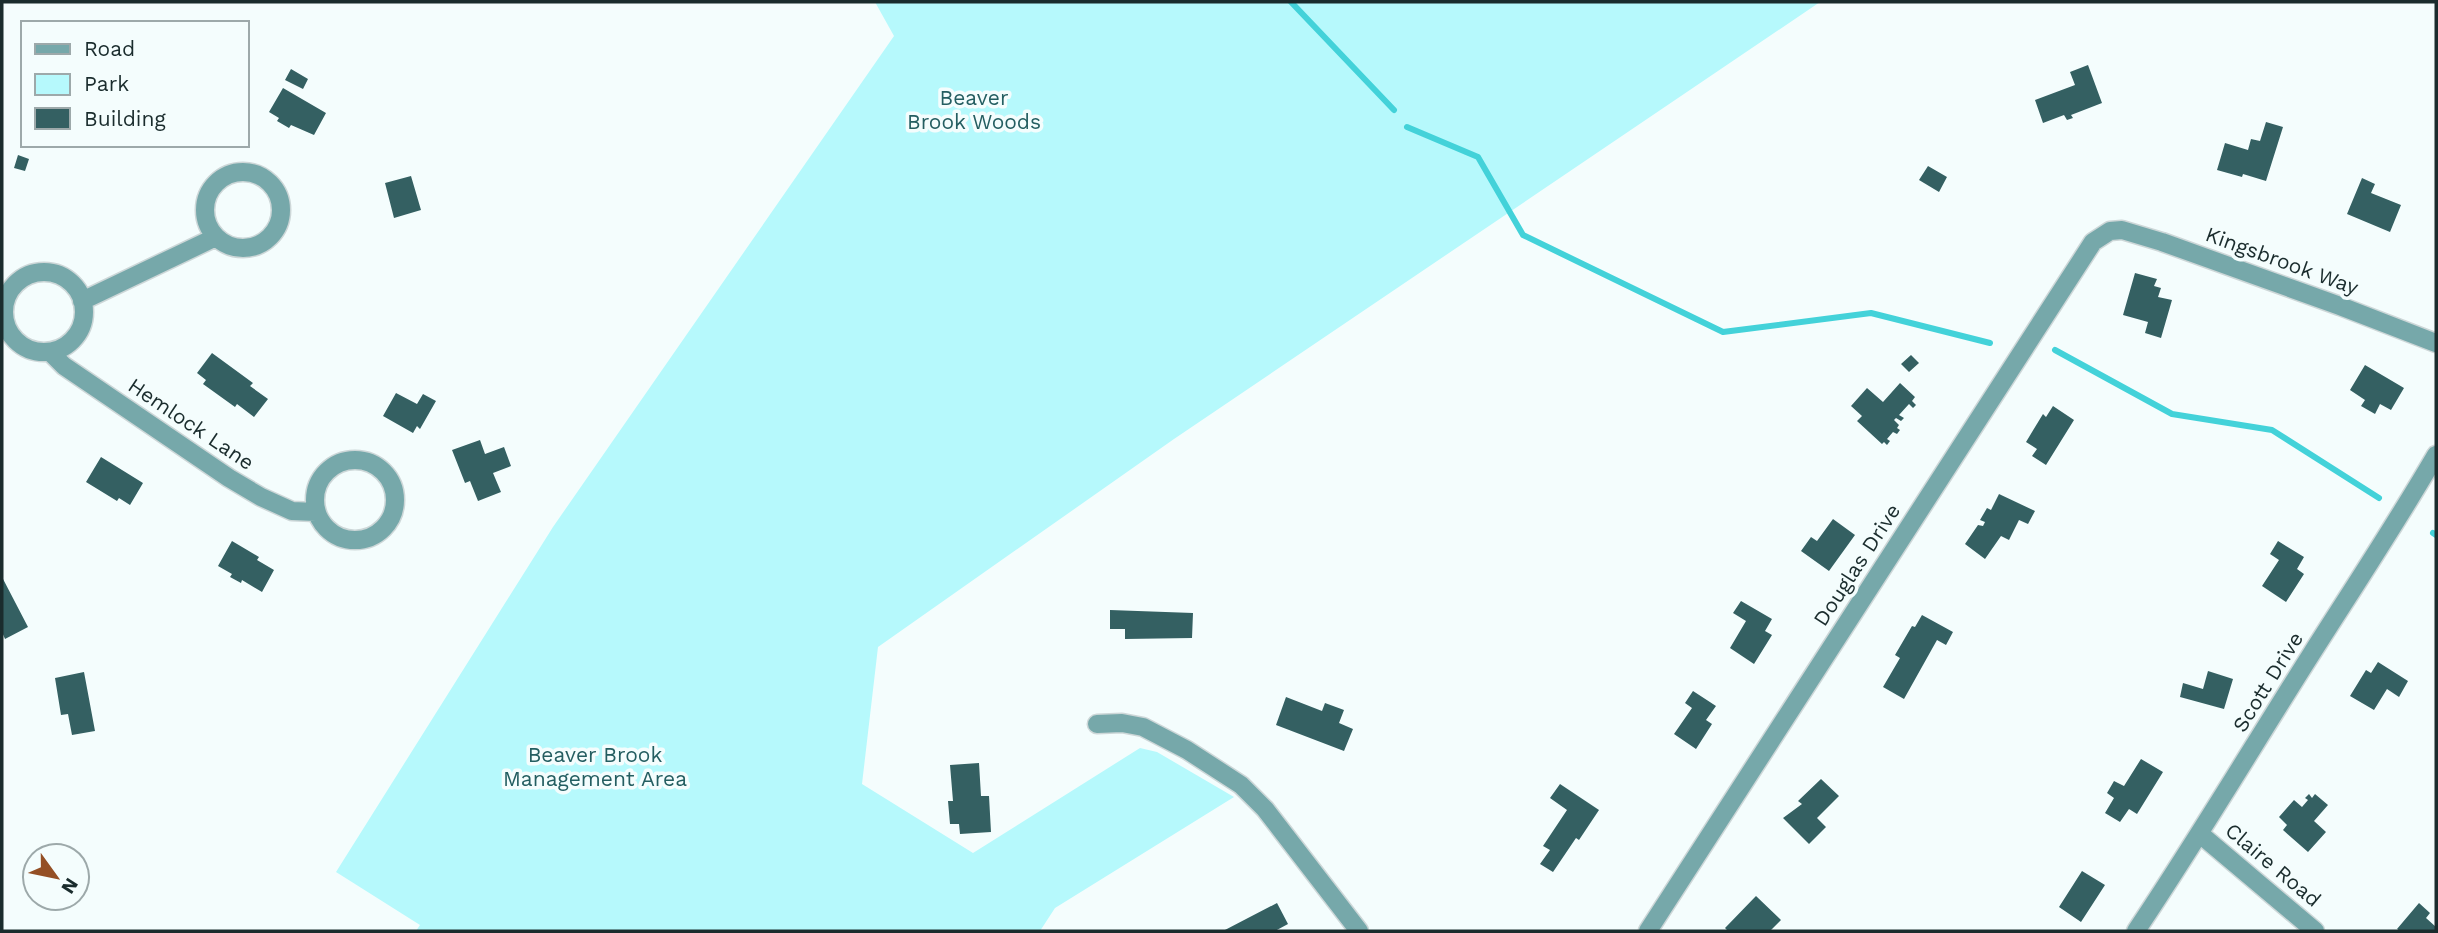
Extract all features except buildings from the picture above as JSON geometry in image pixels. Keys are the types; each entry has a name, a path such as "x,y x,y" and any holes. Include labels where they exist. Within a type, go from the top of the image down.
{"street":[{"path":"241,172 260,176 269,182 280,198 282,209 280,220 271,236 258,246 243,248 231,246 216,237 206,220 205,208 210,191 217,183 241,172"},
{"name":"Kingsbrook Way","path":"2110,231 2122,230 2162,242 2436,343"},
{"name":"Douglas Drive","path":"1648,931 2079,262 2093,242 2110,231"},
{"path":"82,301 216,237"},
{"path":"47,272 60,275 74,286 82,301 83,320 76,336 63,347 50,352 36,351 26,348 5,333 4,315 9,294 15,284 31,275 47,272"},
{"name":"Hemlock Lane","path":"50,352 64,366 229,478 292,511 316,512"},
{"name":"Scott Drive","path":"2136,931 2200,834 2436,455"},
{"path":"353,459 371,463 386,473 395,489 396,507 389,524 375,536 358,541 340,538 325,528 316,512 315,494 322,477 335,464 353,459"},
{"path":"1097,724 1122,723 1143,727 1187,750 1241,785 1265,809 1359,931"},
{"name":"Claire Road","path":"2200,834 2315,931"}],"green space":[{"name":"Beaver Brook Management Area","path":"875,2 1820,2 1174,439 878,647 862,784 973,853 1140,748 1157,752 1234,797 1055,908 1040,931 416,931 420,925 336,872 553,527 894,36"}],"waterway":[{"path":"1291,2 1394,110"},
{"path":"1407,127 1478,157 1523,235 1723,332 1871,313 1990,343"},
{"path":"2055,350 2172,414 2272,430 2379,498"}],"park label":[{"name":"Beaver Brook Woods","path":"974,110"}]}
